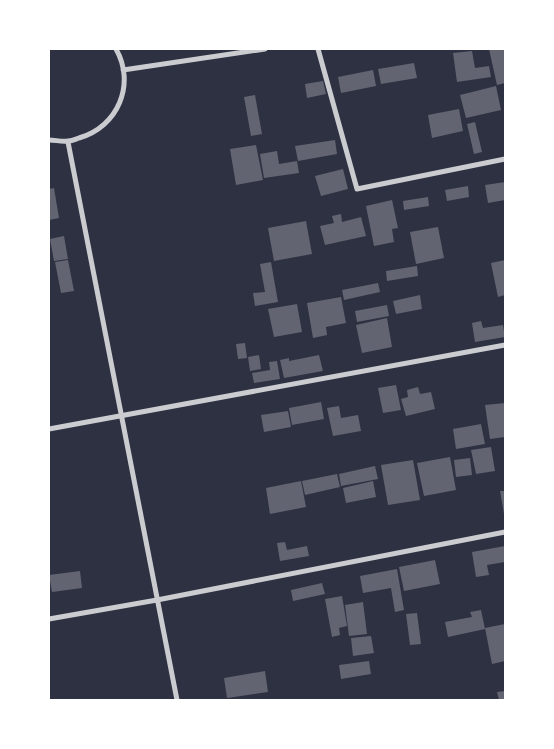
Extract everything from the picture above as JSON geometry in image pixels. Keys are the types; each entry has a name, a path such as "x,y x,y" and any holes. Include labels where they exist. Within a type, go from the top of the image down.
{"street":[{"path":"49,140 68,142 89,136 111,118 123,94 124,70 116,49"},
{"path":"124,70 265,49"},
{"path":"318,49 357,189 505,159"},
{"path":"68,142 177,700"},
{"path":"49,429 505,345"},
{"path":"49,619 157,600 505,532"}],"building":[{"path":"489,49 505,49 505,83 497,85"},
{"path":"472,51 475,68 489,66 491,77 457,82 453,53"},
{"path":"414,63 417,78 381,84 378,69"},
{"path":"373,70 376,86 341,93 338,77"},
{"path":"323,81 326,94 307,98 305,84"},
{"path":"496,86 501,110 466,118 460,95"},
{"path":"255,95 262,134 251,136 244,97"},
{"path":"459,109 463,131 432,138 428,115"},
{"path":"475,122 482,152 474,154 467,124"},
{"path":"335,140 337,154 298,161 295,146"},
{"path":"256,145 263,180 236,185 230,149"},
{"path":"277,151 279,164 297,161 299,173 264,178 260,154"},
{"path":"343,169 348,189 321,196 315,176"},
{"path":"505,182 505,200 488,203 485,185"},
{"path":"468,186 469,197 447,201 445,190"},
{"path":"54,188 59,218 49,220 49,189"},
{"path":"428,197 429,206 404,210 403,201"},
{"path":"392,200 398,228 392,229 394,242 374,246 366,206"},
{"path":"341,214 342,222 361,217 366,236 325,245 320,226 334,223 332,216"},
{"path":"306,221 312,254 274,261 268,228"},
{"path":"438,227 444,258 416,264 410,232"},
{"path":"64,236 68,259 54,261 50,239"},
{"path":"68,260 74,291 61,293 55,262"},
{"path":"505,260 505,295 498,297 491,263"},
{"path":"271,262 278,302 255,306 253,293 265,292 260,264"},
{"path":"417,266 418,276 387,281 386,271"},
{"path":"378,283 380,292 344,300 342,290"},
{"path":"420,295 422,309 396,314 393,301"},
{"path":"341,297 346,323 326,327 327,335 313,338 307,303"},
{"path":"297,304 302,332 274,337 268,309"},
{"path":"387,305 389,316 357,322 355,311"},
{"path":"387,318 392,347 362,353 356,325"},
{"path":"481,321 483,328 503,325 505,337 475,342 472,323"},
{"path":"245,343 247,358 238,359 236,344"},
{"path":"259,355 261,369 250,371 248,357"},
{"path":"319,355 323,371 284,378 280,360 289,358 289,361"},
{"path":"277,361 280,379 254,383 252,373 270,370 269,362"},
{"path":"396,385 401,410 383,413 378,388"},
{"path":"418,387 420,394 431,392 435,409 406,416 401,399 408,397 407,390"},
{"path":"321,402 324,419 292,425 289,408"},
{"path":"505,403 505,437 490,439 485,405"},
{"path":"339,406 341,418 358,415 361,431 333,436 327,408"},
{"path":"288,411 291,427 264,432 261,415"},
{"path":"481,424 485,444 456,449 453,429"},
{"path":"491,447 495,471 476,474 471,450"},
{"path":"450,457 456,490 424,496 417,463"},
{"path":"470,458 472,475 456,477 454,460"},
{"path":"413,460 420,500 388,505 381,465"},
{"path":"375,466 378,479 341,486 339,474"},
{"path":"337,474 340,487 305,495 302,481"},
{"path":"301,481 306,507 270,514 266,488"},
{"path":"373,481 376,497 346,503 343,488"},
{"path":"500,491 505,491 505,514 504,514"},
{"path":"285,542 287,550 307,546 309,556 280,561 277,543"},
{"path":"505,546 505,562 487,565 489,575 476,577 472,552"},
{"path":"435,560 440,584 404,591 399,567"},
{"path":"397,569 404,610 395,612 391,588 363,593 360,576"},
{"path":"80,571 82,588 52,592 49,575"},
{"path":"322,583 325,594 293,601 291,590"},
{"path":"342,596 347,626 339,628 340,635 332,637 325,599"},
{"path":"363,602 367,634 349,636 345,605"},
{"path":"481,610 485,629 448,637 445,622 472,617 470,612"},
{"path":"417,613 421,644 410,645 406,614"},
{"path":"505,624 505,661 492,664 485,628"},
{"path":"371,636 374,653 353,656 351,638"},
{"path":"369,661 371,674 341,679 339,665"},
{"path":"265,671 268,692 227,698 224,678"},
{"path":"505,691 505,700 499,700 497,692"}]}
